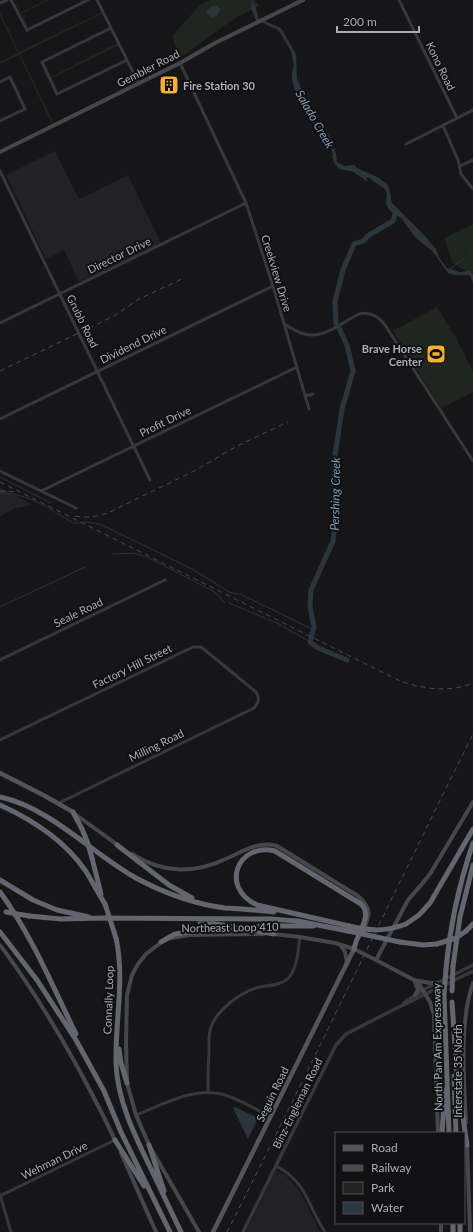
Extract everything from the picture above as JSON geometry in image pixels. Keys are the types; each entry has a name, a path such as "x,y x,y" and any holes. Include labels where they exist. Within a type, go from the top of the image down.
{"highway":[{"path":"0,797 14,801 40,813 135,877 169,894 204,904 225,908 295,914"},
{"name":"Connally Loop","path":"0,806 34,823 51,834 66,848 84,869 104,904 116,938 120,972 116,1063 122,1099 130,1123 181,1232"},
{"path":"73,812 87,841 104,904"},
{"path":"0,910 28,916 62,919 270,919 298,921 349,929 391,929 406,924 419,915 430,903 473,829"},
{"name":"North Pan Am Expressway","path":"449,1132 444,994 448,944 461,881 473,843"},
{"path":"117,845 169,885 186,896 204,904"},
{"path":"354,950 366,915 364,907 276,851 259,850 246,857 236,874 236,881 242,894 257,905 295,914 349,929 400,942 423,946 437,944 456,938 473,924"},
{"name":"North Pan Am Expressway","path":"456,1132 452,1002 453,966 460,917 473,865"},
{"path":"0,880 33,900 57,910 90,917 103,918"},
{"path":"0,892 26,933 104,1091 121,1132 170,1232"},
{"path":"182,919 274,934"},
{"path":"161,942 183,932 272,926 330,927"},
{"path":"0,932 55,1007 76,1040 104,1091"},
{"path":"452,1002 457,1077 467,1145"},
{"path":"117,1033 121,1063 126,1083"},
{"path":"442,1132 446,1064"},
{"path":"115,1140 157,1208"},
{"path":"148,1145 173,1214"}],"main road":[{"name":"Gembler Road","path":"0,152 303,0"},
{"path":"0,773 59,803 117,845 161,868 182,870 194,869 209,866 258,845 271,844 277,846 358,896 367,904 369,912 368,920 354,950"},
{"path":"376,960 408,900 430,874 473,802"},
{"name":"Northeast Loop 410","path":"199,1232 148,1145 136,1115 126,1083 127,995 132,975 146,954 161,942 172,938 189,935 274,934 300,937 339,944 354,950 414,980 426,994"},
{"path":"339,944 346,952 347,964"},
{"path":"0,945 26,981 51,1020 80,1070 115,1140 156,1232"},
{"name":"Seguin Road","path":"213,1232 354,950"},
{"path":"414,980 437,983"},
{"path":"414,980 418,990 415,995"},
{"name":"Interstate 35 North","path":"470,1232 464,1048 466,1010 473,983"},
{"path":"466,1010 473,992"},
{"name":"Interstate 35 North","path":"426,994 432,1007 434,1022 438,1132"}],"street":[{"path":"0,3 7,0"},
{"path":"12,0 26,30 88,0"},
{"path":"97,0 138,84"},
{"name":"Kono Road","path":"399,0 457,118"},
{"path":"111,28 42,62 57,94 126,60"},
{"name":"Creekview Drive","path":"180,63 246,203 284,324 300,332 315,335 326,333 364,312 377,317 385,326 473,461"},
{"path":"0,82 10,77 25,109 0,122"},
{"path":"406,144 473,110"},
{"path":"443,126 464,177 473,189"},
{"path":"460,166 473,160"},
{"name":"Grubb Road","path":"0,170 150,480"},
{"name":"Director Drive","path":"0,323 246,203"},
{"name":"Dividend Drive","path":"0,419 273,286"},
{"path":"284,324 309,409"},
{"name":"Profit Drive","path":"41,491 297,366"},
{"path":"305,396 313,394"},
{"path":"0,471 76,508"},
{"name":"Seale Road","path":"0,660 165,580"},
{"name":"Factory Hill Street","path":"0,740 192,647 205,650 256,692 258,694 259,701"},
{"name":"Milling Road","path":"59,803 254,708 259,701"},
{"path":"208,1092 209,1039 213,1023 228,1005 240,996 255,989 273,985 287,979 296,962 300,937"},
{"name":"Binz-Engleman Road","path":"395,1009 423,990 473,965"},
{"name":"Binz-Engleman Road","path":"243,1232 336,1045 346,1034 473,971"},
{"path":"136,1115 188,1095 208,1092 226,1096 271,1117"},
{"name":"Wehman Drive","path":"0,1196 115,1140"},
{"path":"276,1166 285,1171 300,1185 325,1232"},
{"path":"0,1196 11,1232"}],"shaded area":[{"path":"55,151 79,199 128,175 161,243 79,282 64,250 46,259 6,175"},
{"path":"0,488 33,505 16,508 0,516"},
{"path":"276,1170 285,1175 294,1184 301,1194 320,1232 246,1232"}],"green space":[{"path":"15,0 21,12 49,0 22,14 29,27 26,24"},
{"path":"210,0 255,0 259,6 232,20 180,58 172,36 200,5"},
{"path":"0,12 19,52 102,12 102,14 20,54 53,121 51,122 19,55 0,64 0,62 18,53 0,16"},
{"path":"117,43 118,46 52,78 51,75 53,76"},
{"path":"473,224 473,272 467,272 452,262 444,238"},
{"name":"Brave Horse Center","path":"437,307 455,336 473,372 473,392 441,408 393,331"}],"water":[{"path":"251,0 253,0 258,18 281,28 295,52 297,78 307,108 332,140 337,162 344,166 354,165 357,168 379,178 388,185 392,203 436,249 440,259 447,268 460,272 470,271 473,274 473,283 469,275 454,275 448,273 433,252 415,237 401,218 389,210 386,203 387,194 385,189 370,178 366,177 368,182 352,171 339,169 334,163 329,144 309,118 298,98 292,78 294,66 291,51 279,31 256,20 251,8"},
{"path":"214,6 217,6 220,9 219,13 211,18 206,12"},
{"path":"235,1107 258,1118 248,1139 233,1108"}],"waterway":[{"name":"Pershing Creek","path":"336,324 335,301 343,270 354,244 363,241 369,235 393,221 396,211"},
{"path":"470,252 473,249"},
{"path":"450,269 464,259"},
{"name":"Pershing Creek","path":"339,328 347,345 353,371 342,409 334,462 336,514 333,541 311,590 310,607 314,627 310,642 318,648 347,660"},
{"path":"0,477 51,503"},
{"path":"0,493 29,499 47,507 73,523 80,523"},
{"path":"84,522 104,526 192,569 229,592 242,595 314,630"},
{"path":"113,554 133,553 147,557 213,591 225,603"},
{"path":"0,607 85,567"},
{"path":"229,603 279,624 310,642"}],"railway":[{"path":"0,371 114,316 139,299 184,278"},
{"path":"75,516 92,517 110,512 196,470 237,446 288,422"},
{"path":"0,482 400,681 436,689 455,688 473,683"},
{"path":"0,491 16,492"},
{"path":"227,1232 473,734"}],"place":[{"name":"Fire Station 30","path":"169,85"},
{"name":"Brave Horse Center","path":"436,354"}],"water label":[{"name":"Salado Creek","path":"315,119"}]}
